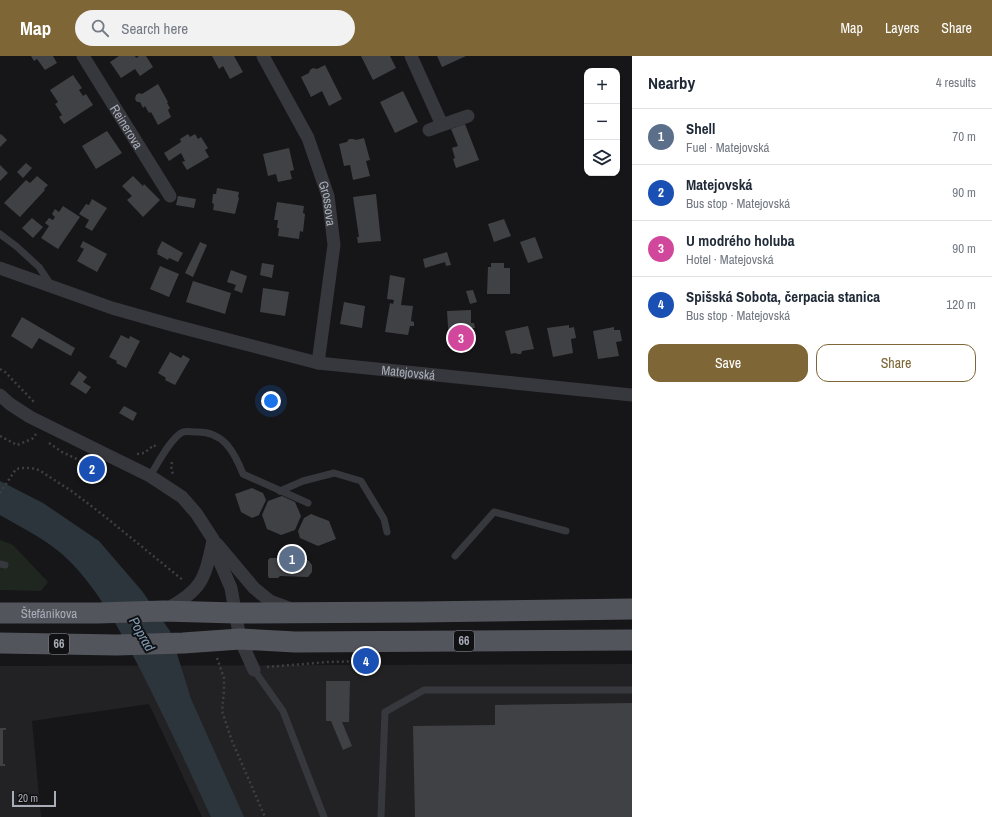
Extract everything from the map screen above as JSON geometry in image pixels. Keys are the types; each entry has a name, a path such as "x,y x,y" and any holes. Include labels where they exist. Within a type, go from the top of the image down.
{"main road":[{"name":"Štefánikova","path":"0,613 98,613 163,611 236,613 418,612 632,609"},
{"name":"66","path":"0,643 117,645 183,643 240,639 295,642 632,640"}],"street":[{"name":"Reinerova","path":"83,56 170,196"},
{"name":"Grossova","path":"263,56 308,138 328,196 334,245 318,363"},
{"path":"411,56 442,125"},
{"path":"429,130 468,116"},
{"name":"Matejovská","path":"0,268 112,308 172,326 318,363 632,395"},
{"path":"0,395 20,411 36,429 150,476 182,497 196,513 214,540 254,588 270,601 299,612"},
{"path":"163,611 194,591 203,579 214,540"},
{"path":"214,540 219,560 231,588 240,639 254,670"}],"lane":[{"path":"0,234 39,267 51,285"},
{"path":"150,476 168,445 183,432 205,432 221,438 236,455 243,474 308,503"},
{"path":"280,491 303,481 334,473 361,481 381,513 387,532"},
{"path":"455,556 494,512 566,531"},
{"path":"254,670 283,711 324,817"},
{"path":"381,817 385,712 424,690 632,690"}],"path":[{"path":"0,436 17,445 32,440 36,429"},
{"path":"36,429 42,438"},
{"path":"49,443 62,452 98,469 109,470"},
{"path":"0,493 14,472 22,468 39,470 73,492 186,582 189,576"},
{"path":"224,658 217,658 224,678 222,711 232,741 265,817"},
{"path":"254,670 264,667 370,661"}],"shaded area":[{"path":"0,540 13,545 48,582 41,591 0,590"},
{"path":"632,664 632,817 202,817 149,704 32,721 41,817 0,817 0,666"}],"water":[{"name":"Poprad","path":"0,481 43,503 99,541 142,591 170,631 191,699 244,817 211,817 149,687 106,608 85,579 62,554 40,538 0,515"}],"building":[{"path":"31,56 53,56 57,63 45,70 37,59 34,61"},
{"path":"119,56 135,56 136,58 139,56 146,56 153,67 140,76 135,69 121,78 110,62"},
{"path":"212,56 234,56 243,72 230,79 223,66 219,69"},
{"path":"361,56 390,56 396,68 373,80"},
{"path":"437,56 466,56 442,67"},
{"path":"325,65 342,99 329,106 322,91 311,97 301,77 309,73 313,68 317,69"},
{"path":"73,75 82,88 79,90 83,96 86,94 93,105 64,124 59,117 62,115 55,104 58,102 50,90"},
{"path":"158,84 168,102 167,103 170,108 168,110 171,117 158,125 151,112 149,113 145,106 143,108 140,102 137,102 135,99 136,95 139,93 142,94"},
{"path":"403,91 418,122 395,133 380,102"},
{"path":"465,124 479,160 456,168 452,148 458,146 451,129"},
{"path":"107,131 122,153 96,169 82,146"},
{"path":"1,134 7,140 0,147 0,135"},
{"path":"188,134 190,137 195,134 198,139 201,137 208,148 205,150 209,157 187,170 182,162 185,161 181,153 169,161 164,153 181,142 180,139"},
{"path":"364,138 370,160 366,161 370,176 353,180 350,165 344,166 339,144 347,142 349,139 356,140"},
{"path":"289,148 294,170 290,171 292,179 278,182 276,174 268,176 263,154"},
{"path":"26,163 32,168 23,178 17,172"},
{"path":"0,165 8,173 0,181"},
{"path":"37,176 48,185 20,217 4,203 26,180 30,183"},
{"path":"133,176 143,186 144,184 160,200 143,217 127,200 132,196 122,186"},
{"path":"217,188 239,192 235,214 213,210 213,194 216,194"},
{"path":"376,194 381,241 358,243 357,237 359,237 353,197"},
{"path":"178,196 196,199 194,208 176,205"},
{"path":"92,199 107,208 92,231 85,227 89,220 79,214 86,204 89,205"},
{"path":"277,202 304,206 303,213 305,214 303,232 300,231 299,239 278,236 278,220 274,220"},
{"path":"63,206 80,217 58,249 41,238 49,226 45,223 49,218 53,220 55,217 52,214 55,209 59,212"},
{"path":"32,218 43,227 33,238 22,228"},
{"path":"504,219 511,236 494,242 488,224"},
{"path":"535,237 543,258 528,263 520,242"},
{"path":"83,241 107,254 97,272 77,261 84,249 80,247"},
{"path":"162,241 183,253 178,262 169,258 168,260 157,254"},
{"path":"200,242 207,245 193,277 185,273"},
{"path":"447,252 451,265 446,266 445,262 425,268 423,259"},
{"path":"262,263 274,265 272,278 260,275"},
{"path":"491,263 504,263 504,268 510,268 510,294 487,294 488,267 491,267"},
{"path":"160,266 179,274 169,297 150,289"},
{"path":"231,270 247,276 242,293 234,290 236,285 227,282"},
{"path":"390,275 405,278 401,305 413,306 411,321 414,322 414,326 410,326 408,335 385,332 390,303 393,304 394,300 387,299"},
{"path":"193,281 231,293 225,314 186,302"},
{"path":"263,288 289,292 285,316 260,312"},
{"path":"473,290 477,302 470,304 466,291"},
{"path":"344,302 365,306 362,328 340,324"},
{"path":"471,310 471,323 474,323 475,328 471,328 472,341 449,342 447,311"},
{"path":"22,317 75,348 71,356 39,338 32,349 11,336"},
{"path":"569,325 569,328 574,327 576,338 571,339 573,353 553,357 547,328"},
{"path":"528,326 534,349 522,351 521,354 511,354 505,331"},
{"path":"614,327 614,330 620,330 622,341 616,342 619,356 598,359 593,331"},
{"path":"121,335 129,339 130,336 140,341 126,368 116,363 117,361 109,357"},
{"path":"170,352 181,358 183,355 190,359 175,385 165,380 166,378 158,373"},
{"path":"79,371 87,377 83,382 91,387 86,394 70,384"},
{"path":"124,406 137,413 133,421 119,413"},
{"path":"252,488 263,493 266,500 259,515 252,518 241,512 235,494"},
{"path":"282,496 295,502 301,516 295,530 281,535 267,529 262,515 268,501"},
{"path":"311,514 329,521 336,539 318,546 300,538 298,531 304,518"},
{"path":"270,558 308,560 312,565 312,572 308,577 280,576 278,578 269,578 268,560"},
{"path":"326,681 350,681 349,722 342,722 352,746 343,750 331,721 326,721"},
{"path":"632,703 632,817 415,817 413,726 495,725 495,705"},
{"path":"0,728 6,728 6,730 3,730 3,764 5,764 5,766 0,766"}],"place":[{"name":"U modrého holuba","path":"461,338"},
{"name":"Matejovská","path":"92,469"},
{"name":"Shell","path":"292,559"},
{"name":"Spišská Sobota, čerpacia stanica","path":"366,661"}]}
